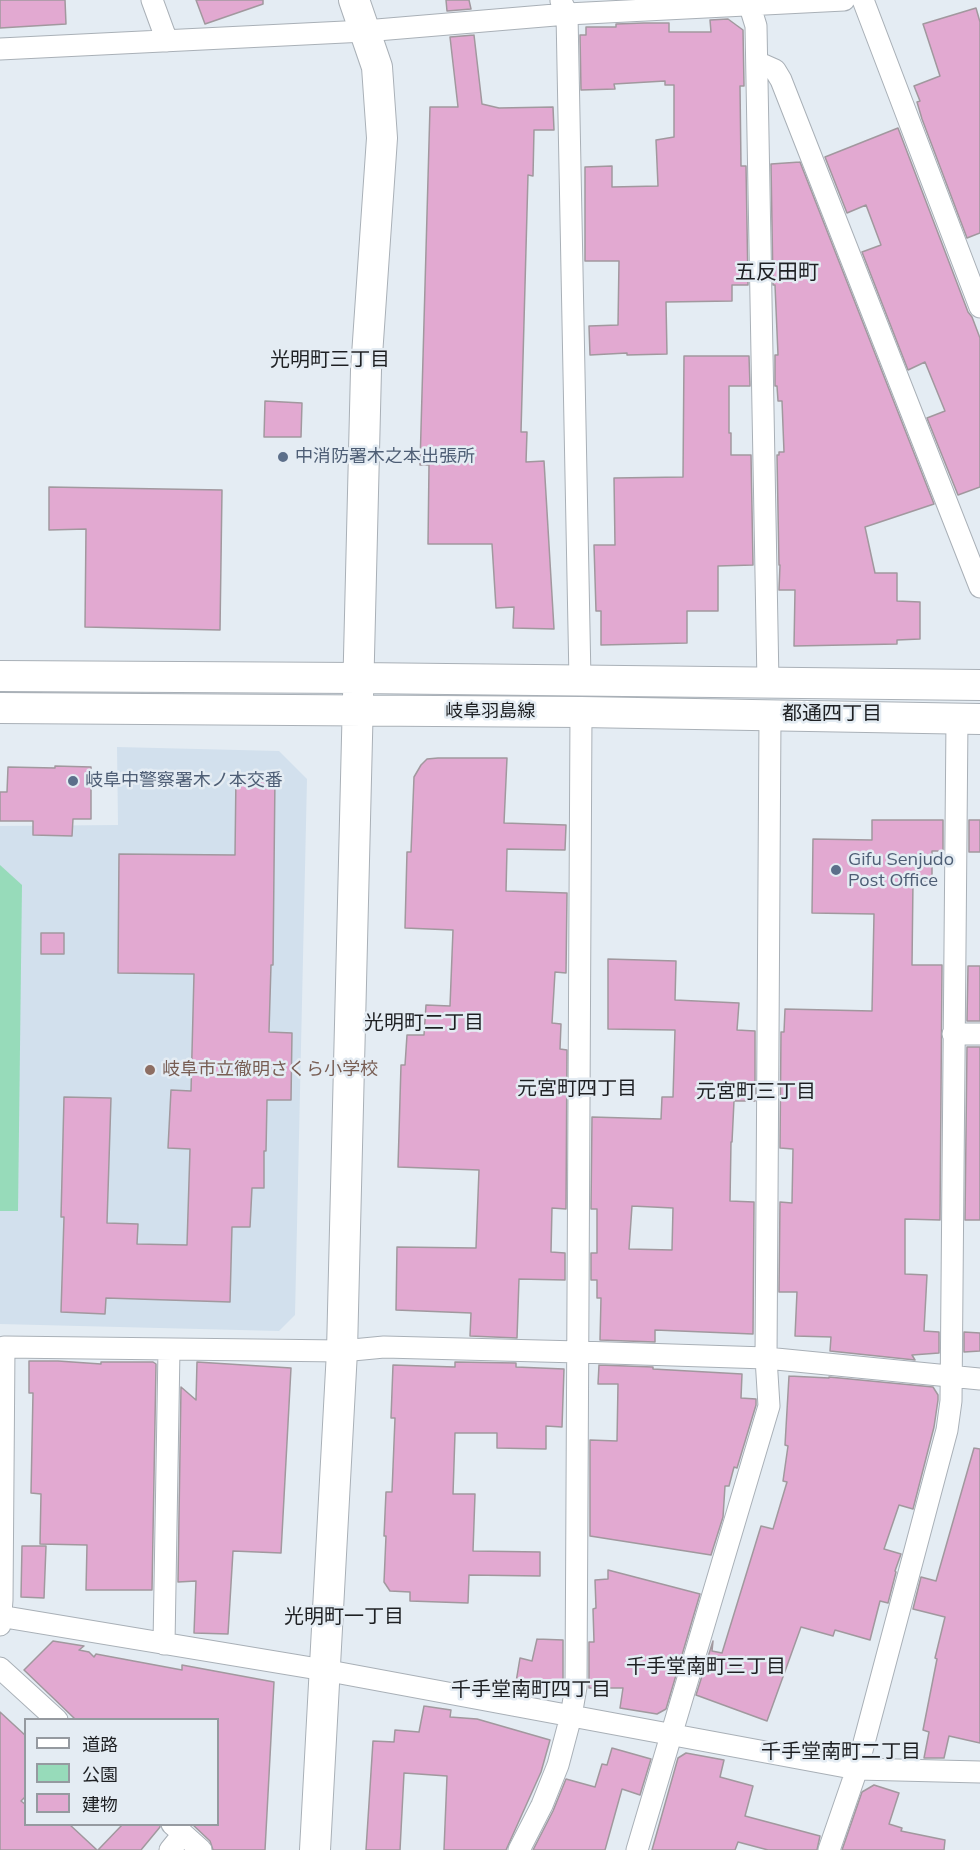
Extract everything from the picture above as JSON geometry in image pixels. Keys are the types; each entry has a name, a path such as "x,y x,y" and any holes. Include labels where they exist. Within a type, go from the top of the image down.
{"main road":[{"path":"315,1850 342,1352 366,370 382,138 377,67 354,0"},
{"name":"岐阜羽島線","path":"0,676 980,685"},
{"name":"岐阜羽島線","path":"0,708 581,712 968,719"}],"street":[{"path":"152,0 167,41"},
{"path":"0,49 365,31 564,7 844,0"},
{"path":"863,0 980,307"},
{"path":"749,3 756,26 768,683"},
{"path":"564,7 580,680"},
{"path":"757,62 775,70 781,80 980,586"},
{"path":"519,1850 558,1765 576,1687 581,712"},
{"path":"638,1850 769,1406 766,1358 770,716"},
{"path":"829,1850 857,1769 947,1430 951,1401 953,1034 968,719"},
{"path":"953,1034 980,1034"},
{"path":"980,1378 766,1358 579,1352 384,1347 342,1352 4,1347 1,1620 324,1670 857,1769 980,1772"},
{"path":"164,1644 169,1349"},
{"path":"0,1668 56,1718"},
{"path":"175,1836 201,1850"}],"shaded area":[{"name":"岐阜市立徹明さくら小学校","path":"117,747 279,751 307,779 295,1315 279,1331 0,1324 0,826 118,825"}],"green space":[{"path":"0,865 22,885 18,1211 0,1211"}],"building":[{"path":"0,0 65,0 66,24 0,28"},
{"path":"196,0 263,0 263,4 205,24"},
{"path":"446,0 469,0 471,9 447,11"},
{"path":"976,8 980,22 980,233 967,238 922,119 917,102 920,101 914,86 940,76 923,24"},
{"path":"728,19 743,30 744,86 740,86 741,166 746,166 748,285 732,285 732,301 666,302 667,354 590,355 589,326 618,325 619,261 585,261 585,167 612,166 612,187 658,186 656,140 674,137 674,85 665,85 665,81 614,84 615,89 581,90 580,35 586,35 586,27 616,27 616,24 644,23 669,23 669,32 711,32 710,20"},
{"path":"474,35 482,104 499,108 553,107 554,130 534,130 533,176 528,175 521,432 527,432 526,462 544,461 554,629 513,628 514,607 496,608 492,544 428,544 429,465 420,465 430,107 458,107 450,37"},
{"path":"898,128 980,338 980,487 958,495 927,418 945,411 925,362 908,370 862,252 881,245 866,205 847,213 825,157"},
{"path":"800,162 934,504 865,527 875,573 897,573 897,601 920,602 920,639 897,640 897,644 794,646 795,590 779,590 777,455 779,452 784,452 782,401 778,401 777,386 775,386 775,355 778,355 775,285 773,285 771,164"},
{"path":"684,356 749,356 750,386 729,386 729,433 731,433 731,455 751,455 753,565 718,566 718,611 687,611 687,643 601,645 601,611 596,611 594,545 615,545 614,478 683,477"},
{"path":"265,401 302,403 301,437 264,437"},
{"path":"49,487 222,490 220,630 85,627 86,529 49,530"},
{"path":"507,758 504,823 566,825 565,850 507,849 506,891 567,893 566,973 555,972 552,1023 561,1024 560,1049 567,1050 566,1209 552,1208 551,1252 565,1253 565,1280 519,1279 517,1338 470,1336 471,1313 396,1310 397,1247 476,1248 479,1170 398,1167 401,1065 405,1065 407,1035 424,1035 426,1005 450,1006 453,930 405,928 407,852 411,852 414,777 427,759"},
{"path":"55,766 91,767 91,819 73,819 72,836 33,835 33,821 0,821 0,792 7,792 8,767 55,768"},
{"path":"236,775 275,776 273,965 271,965 269,1032 292,1033 291,1100 267,1100 264,1188 252,1188 250,1227 232,1227 230,1302 106,1298 105,1314 61,1312 64,1097 111,1098 107,1223 138,1224 137,1244 187,1245 190,1149 168,1148 171,1090 191,1091 194,974 118,973 119,854 235,855"},
{"path":"872,820 943,820 943,851 932,851 932,881 913,881 912,965 942,965 940,1220 905,1219 905,1274 927,1275 924,1331 939,1332 939,1353 912,1355 915,1360 830,1351 831,1337 795,1336 797,1292 779,1292 780,1202 792,1203 793,1149 780,1148 781,1032 784,1032 785,1009 872,1011 874,914 812,913 813,839 872,840"},
{"path":"969,820 980,820 980,852 969,852"},
{"path":"41,933 64,933 64,954 41,954"},
{"path":"608,959 676,961 675,1000 739,1003 737,1030 755,1031 755,1101 734,1101 730,1201 754,1202 753,1334 655,1330 655,1342 600,1340 601,1298 597,1298 597,1280 591,1280 591,1253 597,1253 597,1209 591,1209 592,1117 661,1119 662,1097 673,1097 675,1030 608,1029","holes":["632,1206 673,1208 672,1250 629,1249"]},
{"path":"968,966 980,966 980,1021 967,1021"},
{"path":"967,1047 980,1047 980,1220 965,1220"},
{"path":"964,1332 980,1333 980,1351 964,1352"},
{"path":"29,1361 101,1364 101,1362 153,1362 156,1364 152,1590 86,1590 87,1545 40,1544 41,1494 31,1493 33,1393 29,1393"},
{"path":"197,1362 291,1368 281,1553 233,1551 228,1634 194,1633 196,1581 178,1582 181,1387 196,1400"},
{"path":"455,1362 516,1363 516,1367 564,1369 562,1427 546,1426 546,1449 497,1448 497,1433 455,1433 453,1494 475,1494 473,1551 540,1552 540,1576 469,1575 468,1603 410,1601 410,1592 390,1591 384,1582 386,1492 392,1492 395,1418 391,1418 393,1365 455,1367"},
{"path":"599,1365 742,1374 741,1398 756,1399 756,1405 737,1468 734,1467 729,1486 725,1486 723,1517 711,1555 590,1536 590,1440 617,1441 618,1384 598,1384"},
{"path":"789,1376 829,1377 933,1387 938,1400 934,1427 913,1509 899,1505 884,1549 901,1554 888,1603 880,1601 870,1640 835,1630 833,1636 801,1627 767,1721 696,1695 713,1641 712,1651 722,1653 761,1526 773,1529 787,1482 783,1481 788,1446 785,1445"},
{"path":"974,1448 980,1449 980,1743 949,1736 944,1758 924,1758 929,1732 923,1730 937,1659 935,1658 945,1617 913,1609 921,1577 936,1581"},
{"path":"22,1546 46,1546 44,1598 21,1597"},
{"path":"608,1570 700,1594 666,1709 657,1714 620,1708 623,1688 589,1688 589,1642 594,1642 593,1609 596,1608 595,1580 608,1579"},
{"path":"537,1639 563,1640 563,1690 551,1695 515,1688 520,1658 532,1661"},
{"path":"53,1641 84,1646 79,1650 89,1652 94,1657 96,1654 182,1670 182,1665 274,1682 265,1850 213,1850 210,1841 194,1826 219,1826 219,1718 74,1718 24,1670"},
{"path":"424,1706 451,1710 450,1717 477,1719 550,1740 541,1772 506,1850 444,1850 447,1776 404,1773 400,1850 366,1850 373,1741 394,1742 395,1730 419,1732"},
{"path":"0,1712 24,1734 24,1798 21,1801 24,1803 24,1826 71,1826 97,1850 0,1850"},
{"path":"612,1748 651,1759 640,1795 622,1789 605,1850 533,1850 566,1779 595,1787 602,1764 607,1765"},
{"path":"686,1753 724,1760 720,1777 753,1786 745,1816 820,1836 817,1850 768,1850 738,1842 735,1850 652,1850 678,1758"},
{"path":"874,1785 899,1793 889,1824 902,1828 901,1831 945,1840 944,1850 842,1850 862,1792"},
{"path":"121,1826 160,1826 141,1850 98,1850"}],"place":[{"name":"中消防署木之本出張所","path":"283,457"},
{"name":"岐阜中警察署木ノ本交番","path":"73,781"},
{"name":"Gifu Senjudo Post Office","path":"836,870"},
{"name":"岐阜市立徹明さくら小学校","path":"150,1070"}],"district":[{"name":"五反田町","path":"777,273"},
{"name":"光明町三丁目","path":"330,360"},
{"name":"都通四丁目","path":"832,714"},
{"name":"光明町二丁目","path":"424,1023"},
{"name":"元宮町四丁目","path":"577,1089"},
{"name":"元宮町三丁目","path":"756,1092"},
{"name":"光明町一丁目","path":"344,1617"},
{"name":"千手堂南町三丁目","path":"706,1667"},
{"name":"千手堂南町四丁目","path":"531,1690"},
{"name":"千手堂南町二丁目","path":"841,1752"}]}
